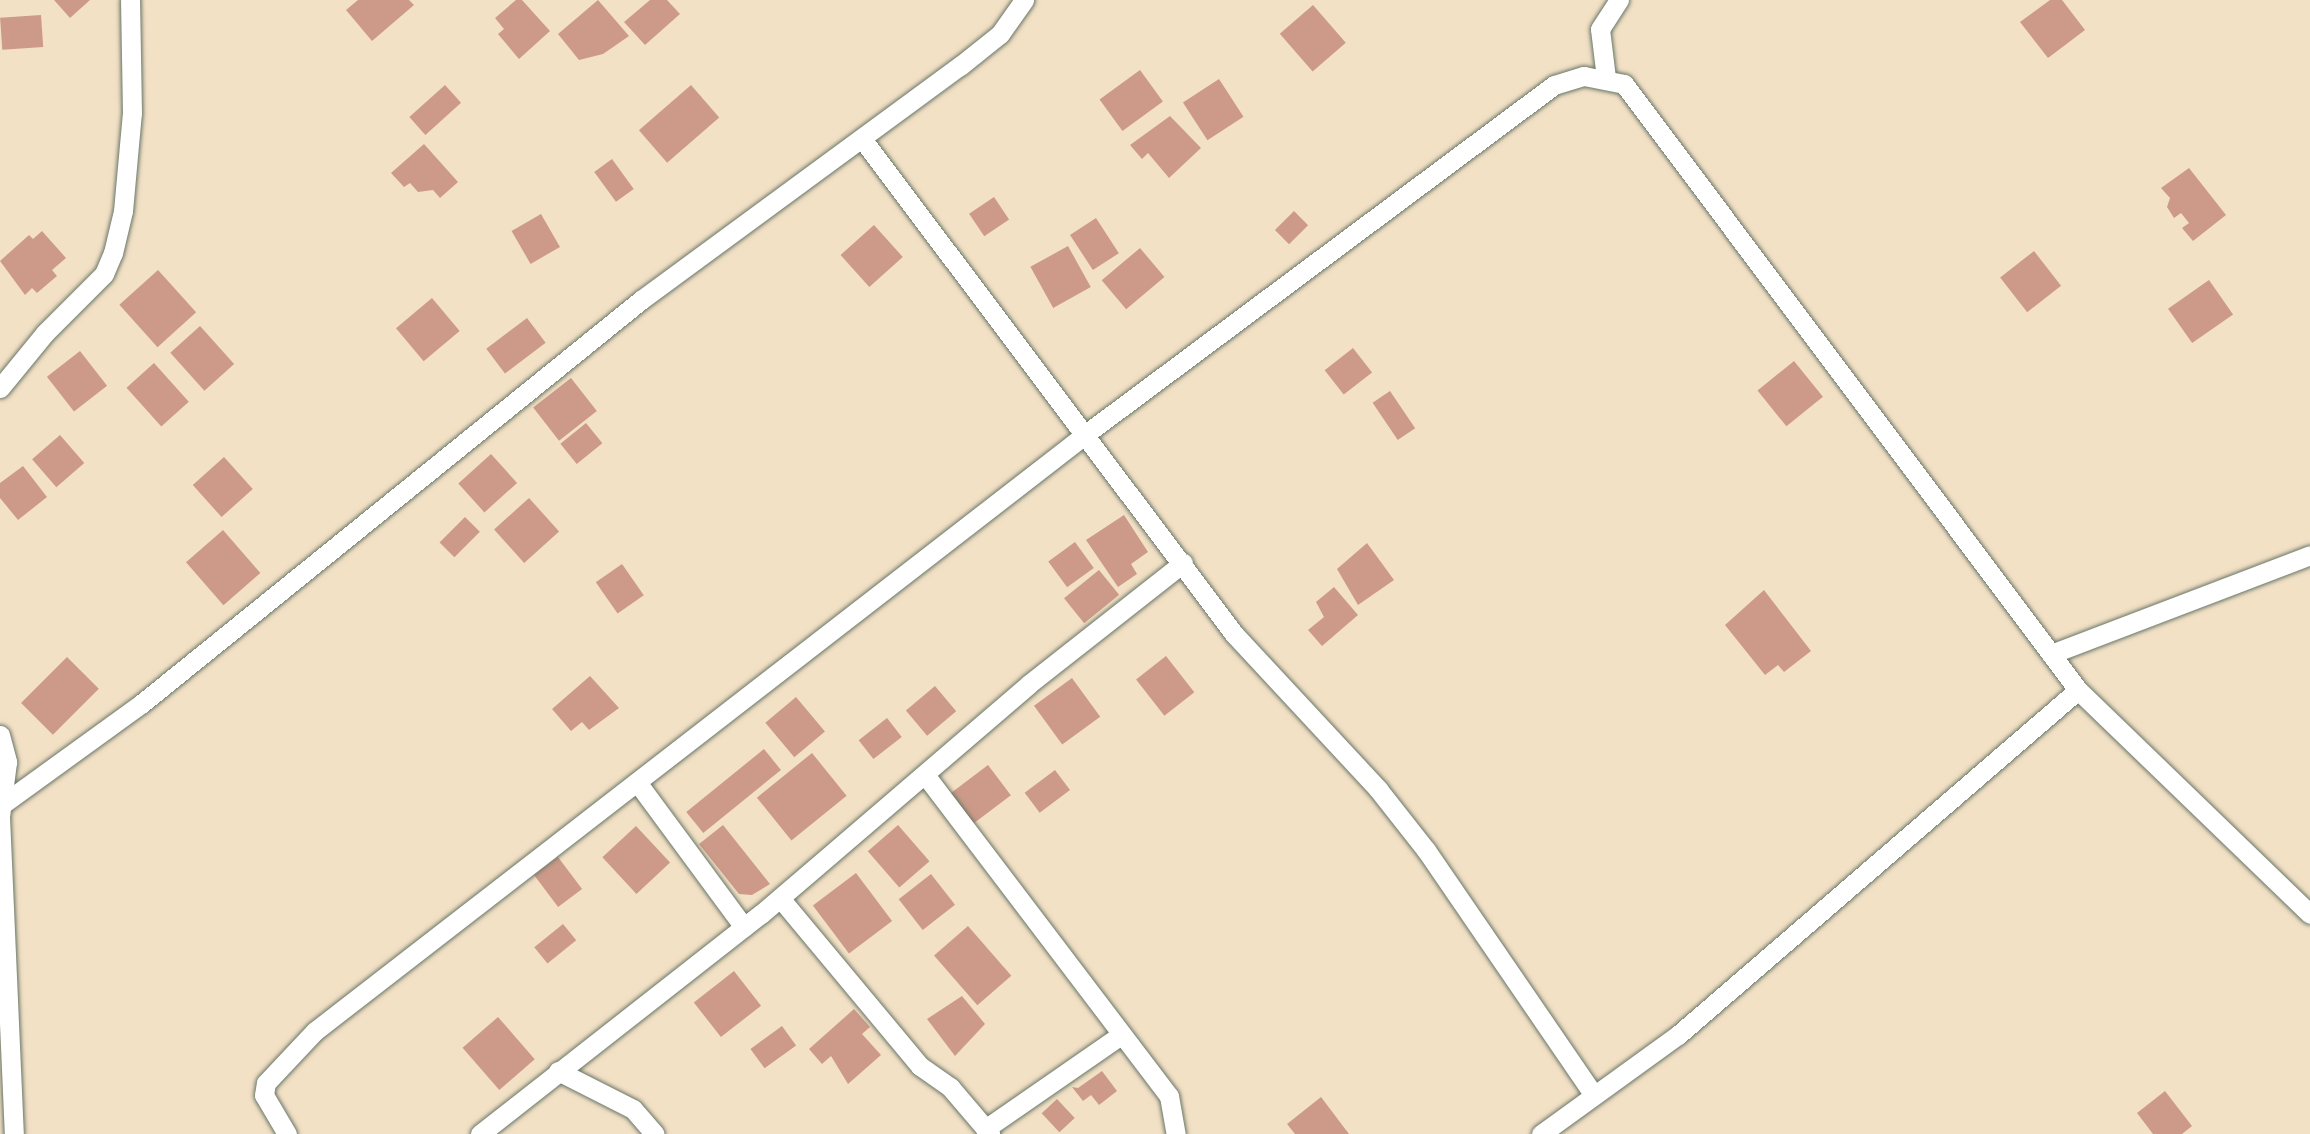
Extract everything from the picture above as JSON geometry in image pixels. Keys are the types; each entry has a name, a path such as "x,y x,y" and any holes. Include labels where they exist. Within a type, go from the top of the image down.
{"street":[{"path":"0,388 109,265 123,211 132,113 130,0"},
{"path":"1,805 152,695 641,300 863,140 1000,34 1024,0"},
{"path":"1606,78 1599,39 1603,8 1619,0"},
{"path":"287,1134 264,1095 278,1068 315,1031 1087,433 1554,85 1584,76 1606,78 1624,84 2078,691 2310,914"},
{"path":"863,140 1257,661 1386,799 1594,1095"},
{"path":"2051,654 2310,555"},
{"path":"480,1134 744,928 926,776 1029,684 1183,564"},
{"path":"1541,1134 1678,1035 2078,691"},
{"path":"0,735 7,762 1,805 14,1134"},
{"path":"926,776 1169,1096 1176,1134"},
{"path":"637,782 744,928"},
{"path":"780,898 920,1066 950,1087 988,1131 1121,1035"},
{"path":"558,1072 620,1101 656,1134"}],"building":[{"path":"54,0 90,0 70,18"},
{"path":"358,0 409,0 414,5 372,41 346,10"},
{"path":"516,0 522,0 550,31 519,59 498,34 504,29 495,18"},
{"path":"598,0 629,36 603,54 579,60 558,34"},
{"path":"650,0 667,0 680,14 645,45 624,22"},
{"path":"2050,0 2062,0 2085,30 2048,58 2020,22"},
{"path":"1313,5 1346,43 1313,72 1280,34"},
{"path":"41,15 43,47 2,50 0,18"},
{"path":"1140,70 1163,102 1122,131 1100,99"},
{"path":"1219,79 1244,117 1207,140 1183,102"},
{"path":"445,85 461,103 425,135 409,117"},
{"path":"691,85 719,117 667,163 639,130"},
{"path":"1170,116 1201,148 1169,178 1148,153 1142,159 1130,145"},
{"path":"424,144 458,182 440,198 433,190 418,192 410,183 404,187 391,173"},
{"path":"612,159 634,189 616,202 594,172"},
{"path":"2189,168 2226,215 2193,241 2182,228 2189,223 2181,213 2174,218 2167,207 2170,198 2161,188"},
{"path":"994,197 1009,219 984,236 969,214"},
{"path":"1294,211 1308,225 1289,244 1275,230"},
{"path":"541,214 560,247 531,264 512,231"},
{"path":"1096,218 1119,253 1093,270 1070,235"},
{"path":"874,225 903,257 869,287 841,255"},
{"path":"42,231 66,258 52,270 57,276 37,293 32,288 25,295 0,261 29,235 33,239"},
{"path":"1068,246 1091,287 1053,308 1030,267"},
{"path":"1140,248 1164,277 1126,309 1102,280"},
{"path":"2034,251 2061,286 2027,312 2000,277"},
{"path":"158,270 196,312 157,347 119,305"},
{"path":"2209,280 2233,314 2192,343 2168,309"},
{"path":"432,298 460,331 424,361 396,328"},
{"path":"527,318 546,343 505,373 486,349"},
{"path":"200,326 234,364 204,391 170,353"},
{"path":"1353,348 1372,372 1344,395 1325,370"},
{"path":"80,351 107,386 74,412 47,377"},
{"path":"1794,361 1823,397 1786,426 1757,391"},
{"path":"154,363 189,402 161,426 127,388"},
{"path":"571,378 597,411 559,441 533,408"},
{"path":"1390,391 1415,428 1398,440 1373,403"},
{"path":"586,423 602,443 577,464 560,444"},
{"path":"60,435 84,463 56,487 32,459"},
{"path":"491,454 517,483 484,512 458,483"},
{"path":"224,457 253,489 222,517 193,485"},
{"path":"23,466 47,497 18,520 0,498 0,483"},
{"path":"529,498 559,531 524,563 494,529"},
{"path":"1124,515 1148,552 1131,564 1137,574 1118,587 1086,540"},
{"path":"465,517 480,532 454,557 440,542"},
{"path":"223,530 260,573 223,605 186,562"},
{"path":"1075,542 1094,568 1067,587 1048,561"},
{"path":"1367,543 1394,580 1358,605 1337,569"},
{"path":"622,564 644,595 618,613 596,582"},
{"path":"1099,570 1119,595 1084,623 1064,598"},
{"path":"1334,587 1358,615 1322,646 1308,630 1324,617 1316,602"},
{"path":"1764,590 1811,651 1784,672 1778,665 1765,675 1725,625"},
{"path":"1166,656 1194,692 1164,716 1136,679"},
{"path":"67,657 99,689 53,735 21,703"},
{"path":"590,676 619,708 589,730 582,722 571,731 552,709"},
{"path":"1072,678 1100,717 1062,744 1034,706"},
{"path":"935,686 956,711 927,736 906,710"},
{"path":"796,697 825,731 794,757 765,723"},
{"path":"887,718 902,737 873,759 859,740"},
{"path":"764,749 781,770 703,833 686,812"},
{"path":"812,753 847,796 791,840 757,798"},
{"path":"988,765 1011,795 973,824 950,794"},
{"path":"1055,770 1070,790 1040,813 1025,793"},
{"path":"723,825 770,884 752,895 739,894 699,844"},
{"path":"898,825 929,861 899,887 868,851"},
{"path":"636,826 670,863 636,894 602,857"},
{"path":"558,857 582,889 558,907 534,875"},
{"path":"856,873 892,921 849,953 813,905"},
{"path":"931,874 955,905 923,930 899,899"},
{"path":"563,924 576,940 547,964 534,947"},
{"path":"968,926 1011,976 977,1005 934,956"},
{"path":"734,971 761,1006 721,1037 694,1002"},
{"path":"962,996 985,1024 955,1056 927,1019"},
{"path":"854,1009 870,1027 862,1034 881,1055 848,1084 831,1056 822,1064 809,1049"},
{"path":"498,1017 535,1059 499,1090 463,1048"},
{"path":"782,1026 796,1045 765,1068 750,1049"},
{"path":"1102,1071 1117,1091 1099,1105 1091,1095 1083,1101 1072,1087 1078,1088"},
{"path":"2165,1091 2192,1126 2182,1134 2153,1134 2137,1113"},
{"path":"1321,1097 1349,1134 1295,1134 1287,1124"},
{"path":"1057,1099 1075,1118 1059,1132 1042,1113"}]}
